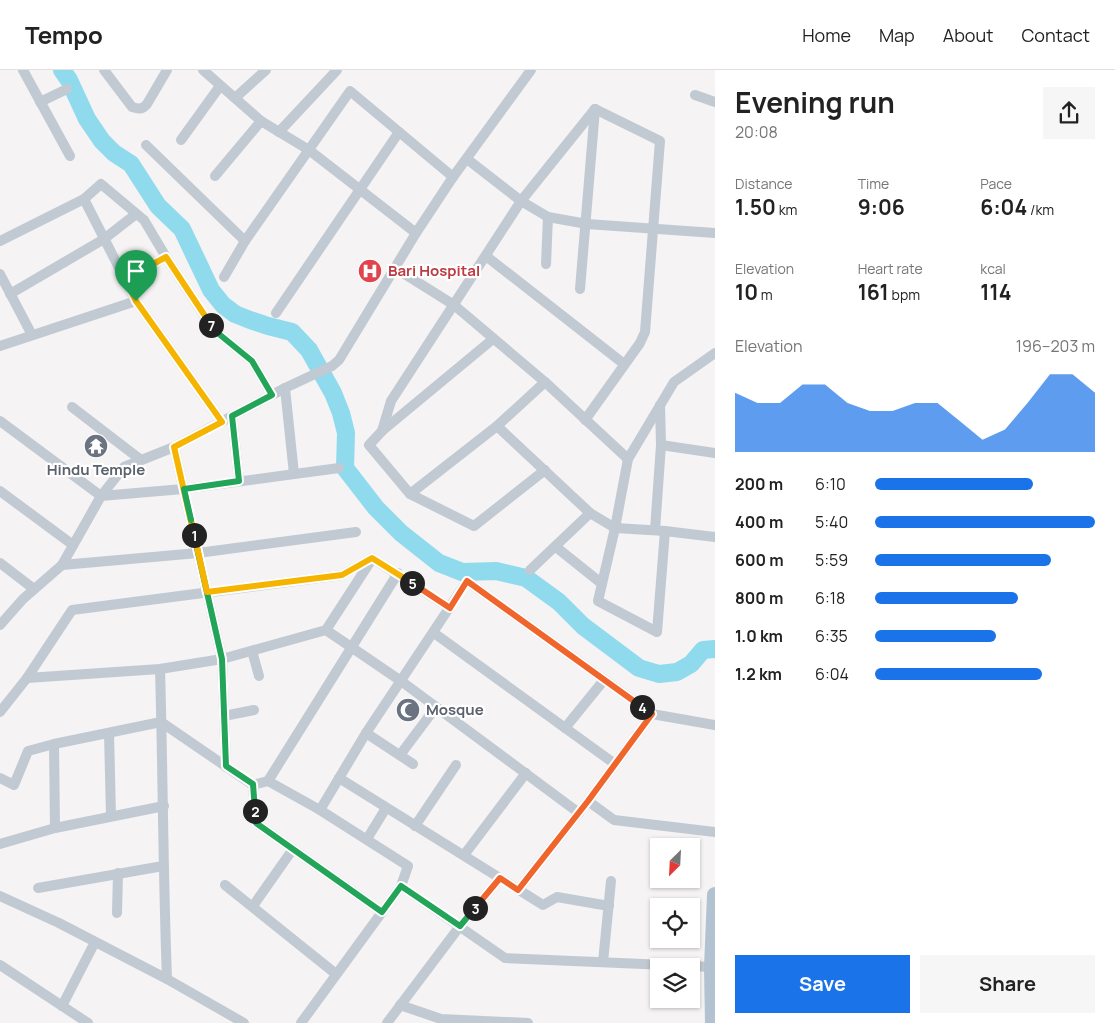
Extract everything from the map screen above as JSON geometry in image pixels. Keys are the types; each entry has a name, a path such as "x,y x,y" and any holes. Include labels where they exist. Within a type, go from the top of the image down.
{"main road":[{"path":"713,1023 712,967 715,894"}],"street":[{"path":"23,70 70,156"},
{"path":"104,70 132,108 139,109 144,108 147,104 167,70"},
{"path":"203,70 261,122 308,150 416,233"},
{"path":"234,98 266,70"},
{"path":"278,132 337,70"},
{"path":"0,625 19,603 62,565 101,496 124,466 174,447 285,388 332,366 339,360 416,233 453,177 531,70"},
{"path":"181,140 220,86"},
{"path":"40,102 67,89"},
{"path":"224,277 245,241 350,91 453,177"},
{"path":"695,95 715,102"},
{"path":"382,431 391,401 521,201 595,109"},
{"path":"580,289 587,224 595,109"},
{"path":"586,420 645,332 660,141 595,109"},
{"path":"215,176 261,122"},
{"path":"276,313 399,132"},
{"path":"146,145 245,241"},
{"path":"467,159 521,201 548,217 587,224 715,233"},
{"path":"0,241 84,199 101,184 144,220 214,330 249,358 272,395"},
{"path":"84,199 136,301 222,422"},
{"path":"10,294 104,239 136,214"},
{"path":"546,264 548,217"},
{"path":"486,256 624,364"},
{"path":"125,279 166,257"},
{"path":"395,268 454,305 545,382 628,459"},
{"path":"0,274 32,335"},
{"path":"0,346 136,301"},
{"path":"493,339 382,431 368,445 410,494 474,526 545,470"},
{"path":"660,405 660,530 657,632 598,601 601,583 616,528 628,459 660,405 674,382 715,353"},
{"path":"410,494 497,426 545,382"},
{"path":"285,388 294,474"},
{"path":"72,407 141,460"},
{"path":"232,416 239,481"},
{"path":"0,421 101,496 184,489 339,468"},
{"path":"497,426 590,513 616,528 660,530 715,537"},
{"path":"661,445 715,453"},
{"path":"174,447 222,659 226,766"},
{"path":"0,491 73,545"},
{"path":"530,570 590,513"},
{"path":"62,565 198,553 356,532"},
{"path":"556,547 601,583"},
{"path":"0,712 27,678 72,610 342,575 372,558"},
{"path":"372,558 450,608"},
{"path":"27,678 160,669 222,659 326,630 372,558"},
{"path":"0,563 34,589"},
{"path":"268,781 398,574"},
{"path":"320,810 366,733 467,581 652,714 715,725"},
{"path":"326,630 401,681 578,813"},
{"path":"434,633 615,764"},
{"path":"252,651 259,676"},
{"path":"160,669 164,806 163,866 168,979"},
{"path":"565,728 604,680"},
{"path":"400,755 436,707"},
{"path":"224,716 254,710"},
{"path":"518,890 588,801 652,714"},
{"path":"0,778 14,785 28,751 161,722 253,784 268,781 320,810 408,866 401,886 301,1023"},
{"path":"109,733 111,816"},
{"path":"366,733 413,764"},
{"path":"54,744 55,828"},
{"path":"415,826 456,765"},
{"path":"464,855 526,773"},
{"path":"339,778 543,905 557,896 609,906"},
{"path":"253,784 256,823 382,912"},
{"path":"588,801 614,820 715,832"},
{"path":"0,844 55,828 164,806"},
{"path":"367,839 386,808"},
{"path":"253,906 293,849"},
{"path":"38,888 163,866"},
{"path":"117,913 118,873"},
{"path":"387,1023 460,926 500,878"},
{"path":"604,962 611,880"},
{"path":"225,885 336,974"},
{"path":"401,886 505,958 650,964"},
{"path":"0,896 59,922 168,979 244,1023"},
{"path":"62,1006 95,942"},
{"path":"0,966 88,1023"},
{"path":"700,966 712,967"},
{"path":"400,1005 441,1019 528,1023"}],"waterway":[{"path":"62,70 69,80 87,119 102,141 114,153 131,164 158,206 182,229 211,290 223,305 235,314 250,320 292,332 309,350 333,393 341,413 346,433 345,468 376,508 401,533 439,563 462,572 496,571 526,578 559,602 583,626 639,668 659,674 677,672 691,664 703,650 715,649"}],"place":[{"name":"Bari Hospital","path":"370,271"},
{"name":"Hindu Temple","path":"96,446"},
{"name":"Mosque","path":"408,710"}],"route":[{"path":"166,257 214,330 252,361 272,395 232,416 239,481 184,489 207,592 342,575 372,558 450,608 467,581 652,714 588,801 518,890 500,878 460,926 401,886 382,912 256,823 253,784 226,766 222,659 174,447 222,422 136,301 125,279 166,257"}]}
